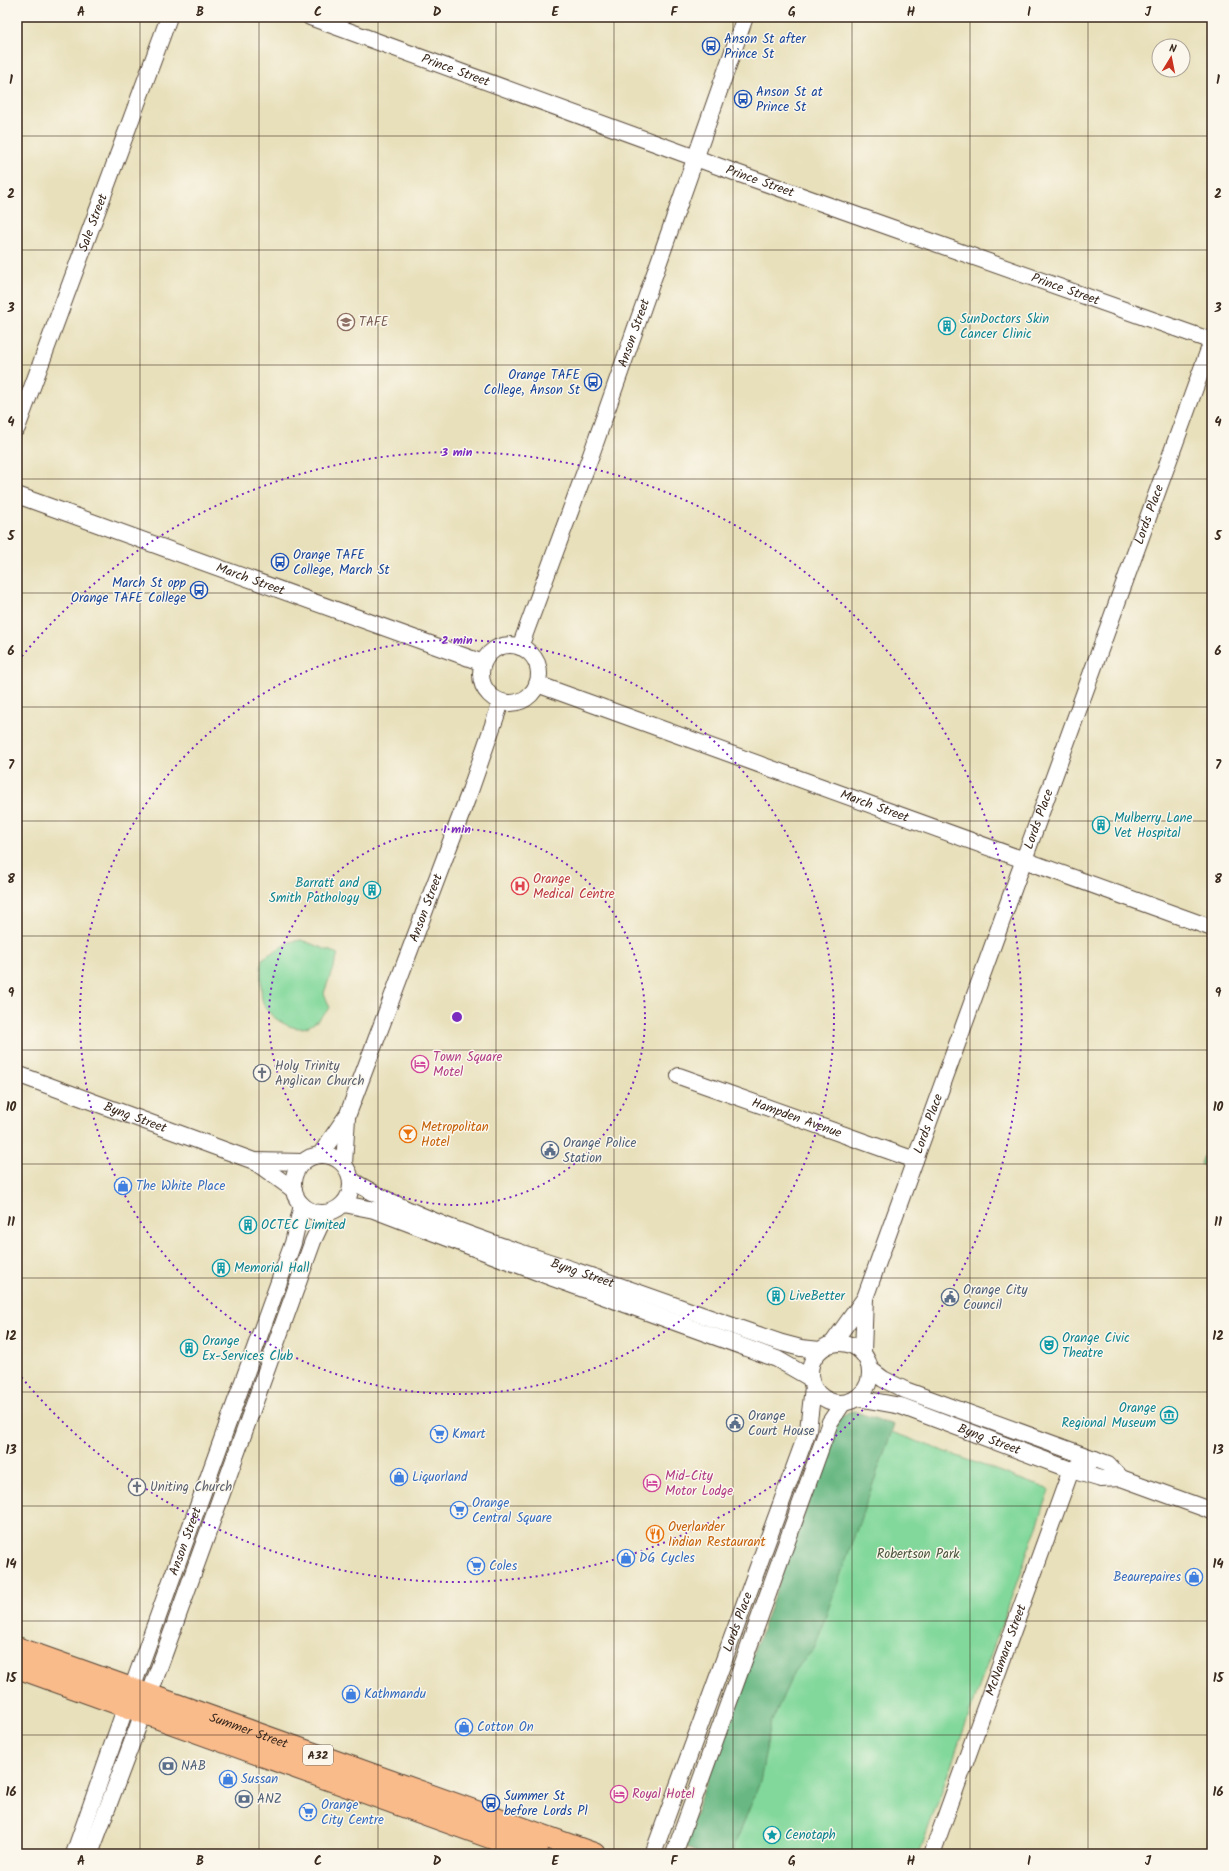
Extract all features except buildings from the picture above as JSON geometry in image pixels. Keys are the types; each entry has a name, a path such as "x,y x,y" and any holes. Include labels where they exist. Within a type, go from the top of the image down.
{"highway":[{"name":"Summer Street","path":"17,1648 138,1700 537,1854"},
{"name":"Summer Street","path":"17,1667 138,1700 594,1854"}],"street":[{"name":"Sale Street","path":"17,428 169,17"},
{"name":"Prince Street","path":"310,17 695,157 1212,341"},
{"name":"Anson Street","path":"520,647 591,455 745,17"},
{"name":"Lords Place","path":"863,1352 865,1298 1212,341"},
{"name":"March Street","path":"17,495 483,663"},
{"path":"511,645 520,647 534,658 538,666 537,684 527,698 510,703 501,702 492,697 482,682 481,673 483,663 491,653 502,646 511,645"},
{"name":"March Street","path":"537,684 1212,928"},
{"name":"Anson Street","path":"320,1155 348,1114 469,793 501,702"},
{"name":"Byng Street","path":"17,1074 254,1161 294,1190"},
{"name":"Hampden Avenue","path":"679,1076 915,1160"},
{"name":"Anson Street","path":"344,1164 348,1114"},
{"path":"320,1155 329,1155 344,1164 351,1180 349,1197 344,1204 336,1210 326,1213 313,1211 302,1205 294,1190 294,1175 303,1162 320,1155"},
{"name":"Byng Street","path":"254,1161 303,1162"},
{"name":"Byng Street","path":"351,1180 372,1192 419,1214 782,1344 801,1348 826,1347"},
{"name":"Byng Street","path":"344,1204 374,1210 553,1278 777,1359 812,1382"},
{"name":"Anson Street","path":"90,1854 138,1700 293,1243 302,1205"},
{"name":"Anson Street","path":"74,1854 138,1700 313,1241 326,1213"},
{"name":"Lords Place","path":"826,1347 865,1298"},
{"path":"848,1344 863,1352 870,1369 870,1378 867,1387 850,1400 826,1400 812,1382 810,1368 814,1358 826,1347 848,1344"},
{"name":"Byng Street","path":"870,1369 883,1379 906,1390 1108,1464 1121,1478"},
{"name":"Lords Place","path":"654,1854 808,1430 812,1382"},
{"name":"Lords Place","path":"674,1854 830,1422 850,1400"},
{"name":"Byng Street","path":"850,1400 901,1406 1071,1470 1101,1479 1121,1478 1212,1511"},
{"path":"1071,1470 1095,1459"},
{"name":"McNamara Street","path":"932,1854 1071,1470"}],"green space":[{"path":"301,940 338,954 324,993 330,1008 309,1026 296,1028 276,1019 266,1008 262,999 261,975 262,959 289,942"},
{"path":"1212,1135 1212,1168 1201,1164"},
{"path":"853,1411 894,1425 814,1649 795,1670 771,1723 760,1782 731,1854 702,1854 683,1847 839,1418"},
{"name":"Robertson Park","path":"856,1419 1050,1490 919,1854 711,1854"}],"place":[{"name":"Anson St after Prince St","path":"711,46"},
{"name":"Anson St at Prince St","path":"743,99"},
{"name":"TAFE","path":"346,322"},
{"name":"SunDoctors Skin Cancer Clinic","path":"947,326"},
{"name":"Orange TAFE College, Anson St","path":"593,382"},
{"name":"Orange TAFE College, March St","path":"280,562"},
{"name":"March St opp Orange TAFE College","path":"199,590"},
{"name":"Mulberry Lane Vet Hospital","path":"1101,825"},
{"name":"Orange Medical Centre","path":"520,886"},
{"name":"Barratt and Smith Pathology","path":"372,890"},
{"name":"Town Square Motel","path":"420,1064"},
{"name":"Holy Trinity Anglican Church","path":"262,1073"},
{"name":"Metropolitan Hotel","path":"408,1134"},
{"name":"Orange Police Station","path":"550,1150"},
{"name":"The White Place","path":"123,1186"},
{"name":"OCTEC Limited","path":"248,1225"},
{"name":"Memorial Hall","path":"221,1268"},
{"name":"LiveBetter","path":"776,1296"},
{"name":"Orange City Council","path":"950,1297"},
{"name":"Orange Civic Theatre","path":"1049,1345"},
{"name":"Orange Ex-Services Club","path":"189,1348"},
{"name":"Orange Regional Museum","path":"1169,1415"},
{"name":"Orange Court House","path":"735,1423"},
{"name":"Kmart","path":"439,1434"},
{"name":"Liquorland","path":"399,1477"},
{"name":"Mid-City Motor Lodge","path":"652,1483"},
{"name":"Uniting Church","path":"137,1487"},
{"name":"Orange Central Square","path":"459,1510"},
{"name":"Overlander Indian Restaurant","path":"655,1534"},
{"name":"DG Cycles","path":"626,1558"},
{"name":"Coles","path":"476,1566"},
{"name":"Beaurepaires","path":"1194,1577"},
{"name":"Kathmandu","path":"351,1694"},
{"name":"Cotton On","path":"464,1727"},
{"name":"NAB","path":"168,1766"},
{"name":"Sussan","path":"228,1779"},
{"name":"Royal Hotel","path":"619,1794"},
{"name":"ANZ","path":"244,1799"},
{"name":"Summer St before Lords Pl","path":"491,1803"},
{"name":"Orange City Centre","path":"308,1812"},
{"name":"Cenotaph","path":"772,1835"}]}
